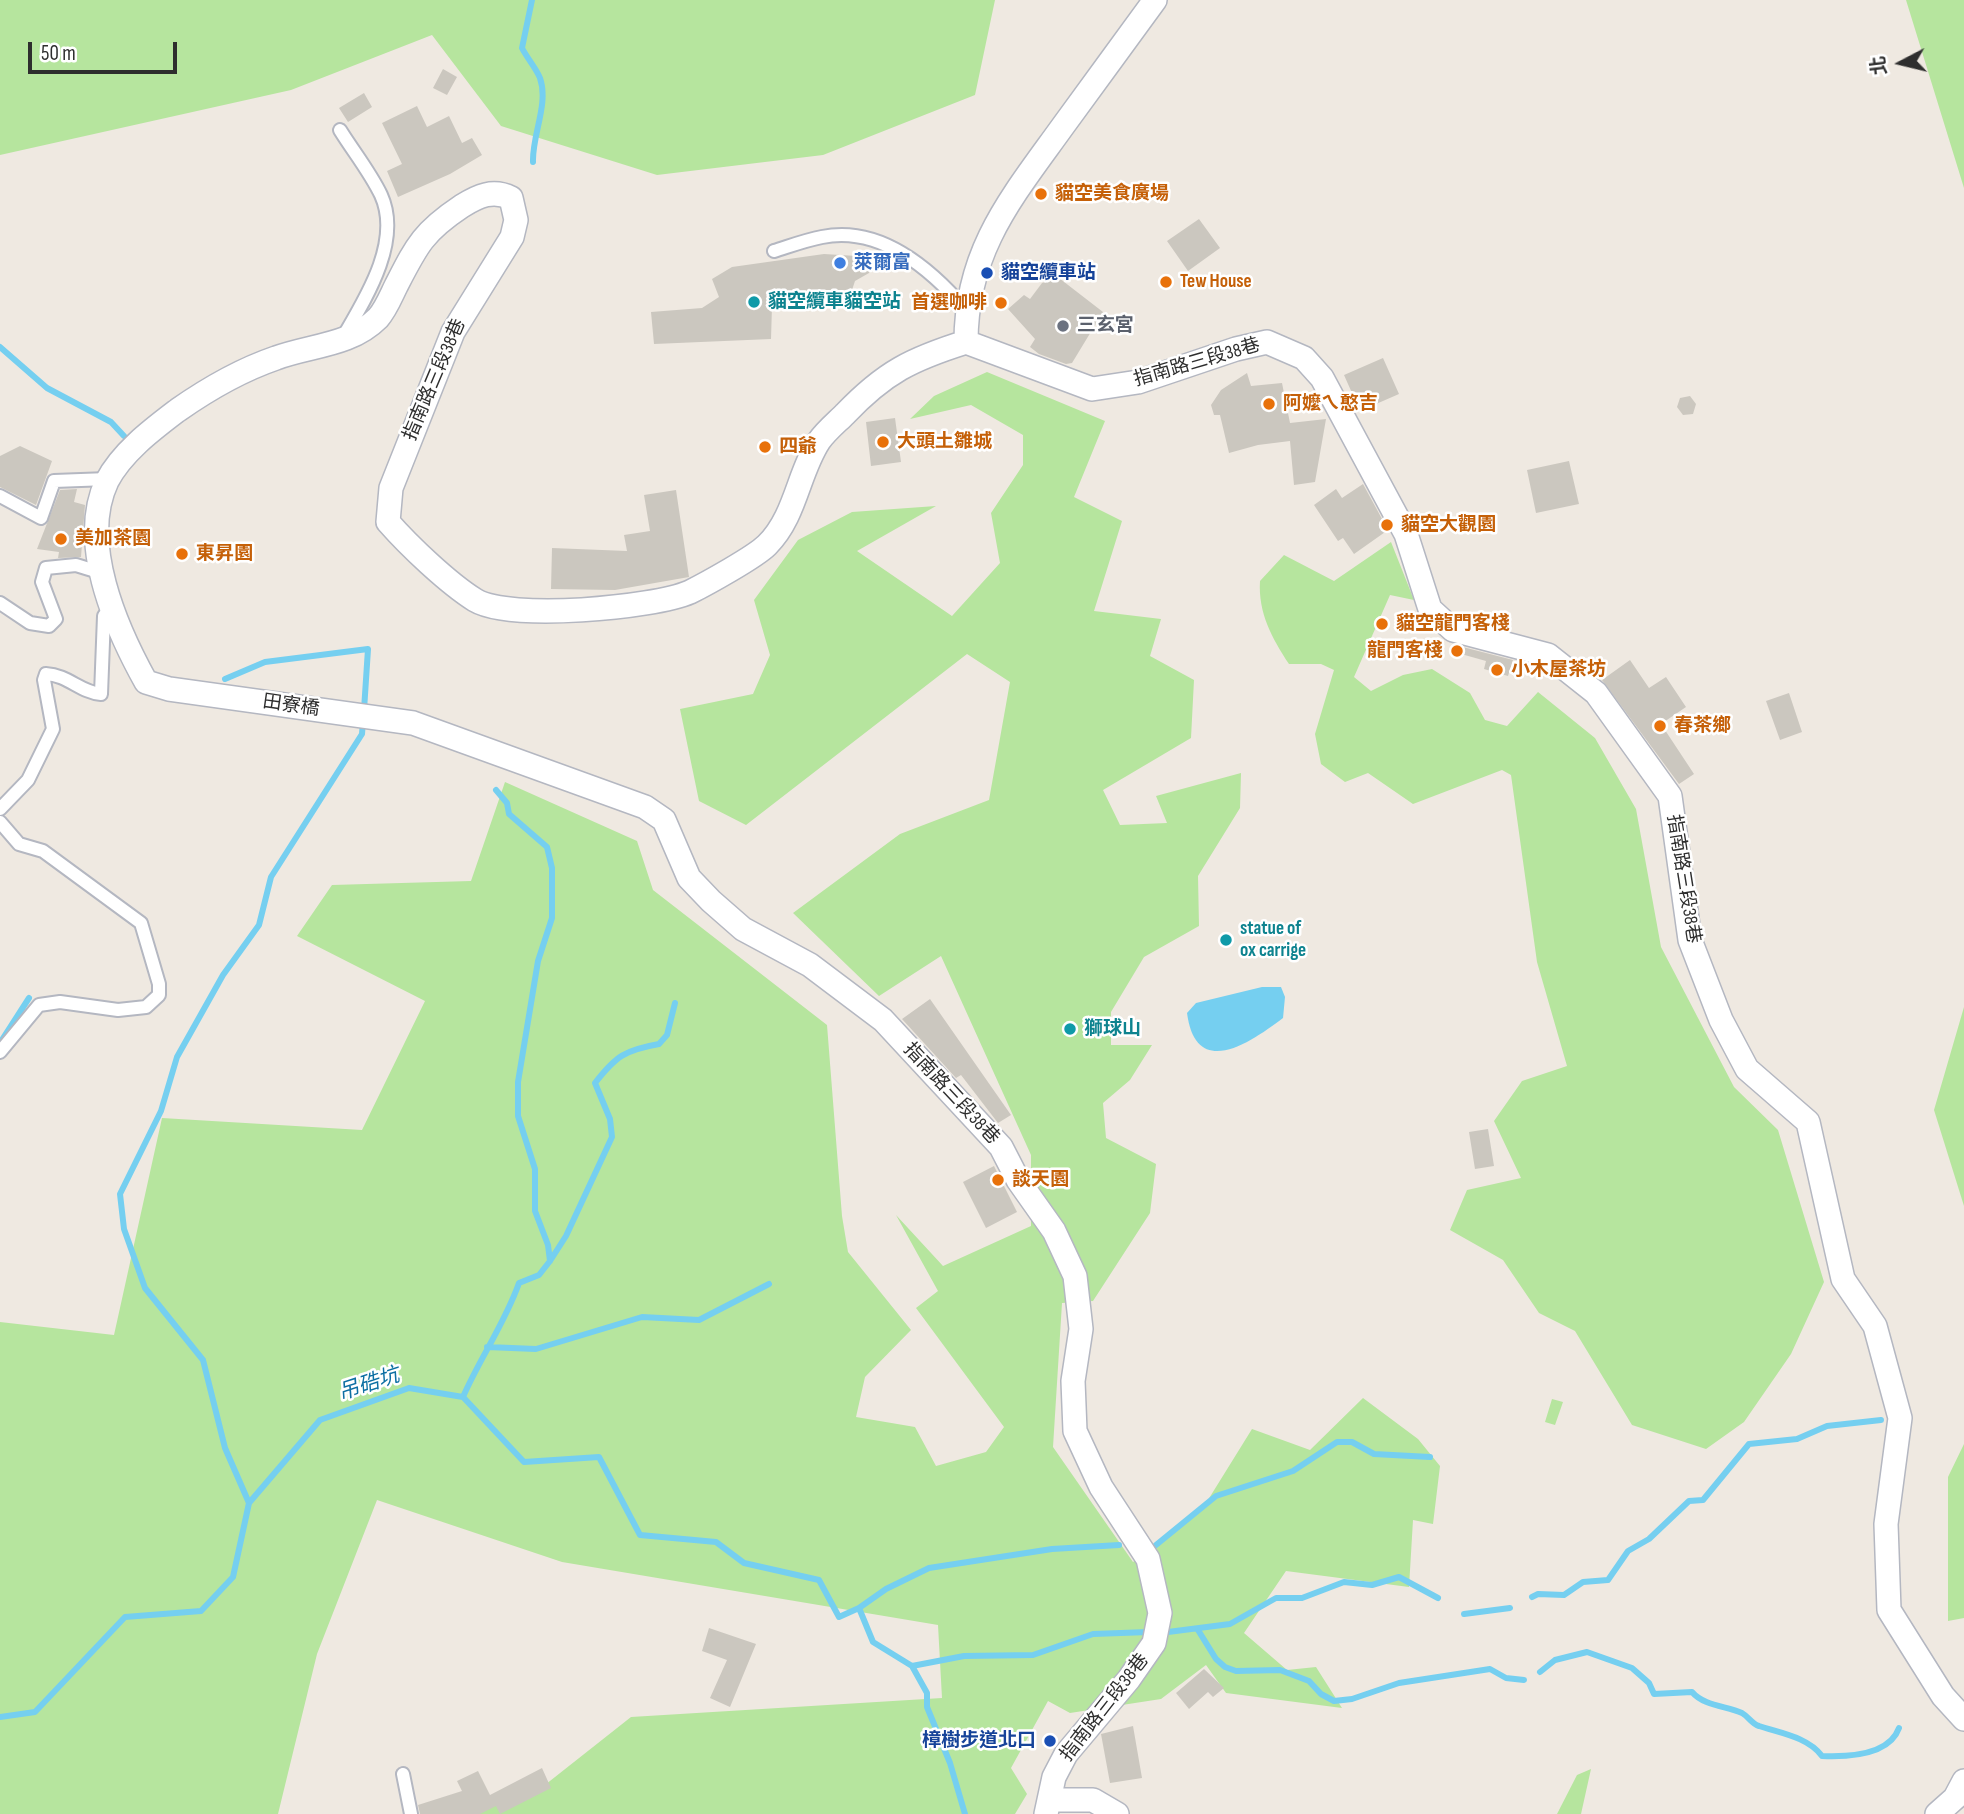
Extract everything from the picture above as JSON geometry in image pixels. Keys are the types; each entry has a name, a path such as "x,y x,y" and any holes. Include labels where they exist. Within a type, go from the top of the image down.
{"street":[{"path":"966,342 966,310 972,283 994,223 1026,175 1155,0"},
{"name":"指南路三段38巷","path":"169,689 146,682 111,606 98,545 100,503 108,479 131,450 156,426 209,388 276,358 341,341 363,331 381,315 419,241 433,225 482,196 502,194 511,198 516,209 512,237 453,332 391,488 388,522 404,540 476,601 521,612 604,609 688,592 744,559 766,545 785,520 819,441 869,389 912,360 966,342 1092,389 1138,382 1236,349 1268,342 1304,358 1322,378 1406,534 1430,609 1453,629 1548,655 1596,693 1670,796 1690,940 1721,1020 1747,1069 1808,1122 1843,1279 1875,1326 1879,1339 1900,1418 1886,1524 1889,1610 1943,1696 1964,1719"},
{"name":"田寮橋","path":"169,689 412,723"},
{"name":"指南路三段38巷","path":"412,723 621,796 664,820 689,878 743,929 810,965 883,1020 1001,1147 1018,1180 1054,1231 1075,1276 1081,1329 1073,1381 1075,1431 1101,1487 1148,1559 1160,1613 1154,1643 1129,1679 1066,1754 1054,1777 1049,1807"},
{"path":"1937,1814 1955,1798 1964,1781"},
{"path":"1049,1807 1093,1800 1117,1814"}],"lane":[{"path":"340,130 381,195 388,222 370,289 341,341"},
{"path":"775,251 825,236 867,238 898,250 922,266 966,310"},
{"path":"0,496 41,517 54,481 108,479"},
{"path":"0,603 30,623 49,626 56,620 42,582 46,568 76,565 102,573"},
{"path":"0,809 28,780 53,729 44,680 46,674 62,674 93,693 101,694 104,616 111,606"},
{"path":"0,822 19,844 43,852 141,923 159,984 159,995 146,1007 118,1010 60,1002 39,1006 0,1052"},
{"path":"403,1774 411,1814"}],"green space":[{"path":"0,0 995,0 975,95 823,155 657,175 501,126 432,35 291,90 0,155"},
{"path":"1906,0 1964,0 1964,188"},
{"path":"987,372 1105,421 1074,497 1122,521 1094,611 1161,619 1150,656 1194,680 1191,738 1103,790 1120,825 1167,823 1156,796 1241,773 1240,808 1198,876 1199,926 1144,957 1111,1012 1111,1045 1152,1045 1130,1080 1103,1103 1106,1138 1156,1164 1150,1213 1093,1301 1062,1303 1053,1447 1133,1562 1203,1508 1252,1429 1310,1450 1363,1398 1418,1439 1440,1466 1433,1524 1413,1520 1409,1587 1286,1571 1244,1633 1287,1670 1316,1667 1342,1708 1226,1693 1206,1665 1161,1699 1070,1713 1048,1701 1011,1768 1027,1794 1015,1814 459,1814 536,1792 631,1717 942,1698 938,1625 562,1562 377,1500 317,1654 278,1814 0,1814 0,1322 114,1335 162,1118 362,1130 425,1001 297,936 332,885 471,881 505,782 637,841 653,890 827,1025 842,1216 848,1252 911,1330 865,1377 856,1417 915,1427 936,1466 986,1452 1004,1427 916,1308 938,1291 896,1215 943,1266 1031,1226 1031,1155 941,956 879,996 793,913 900,834 989,800 1010,682 967,654 746,825 699,801 680,709 753,694 770,655 754,600 798,540 852,512 936,506 857,551 952,616 1000,563 991,513 1023,465 1023,435 971,405 910,419 934,396"},
{"path":"1391,542 1414,600 1390,595 1354,677 1371,691 1403,675 1432,669 1470,693 1485,720 1507,726 1538,692 1595,738 1636,809 1661,947 1734,1087 1778,1130 1824,1282 1791,1354 1744,1422 1706,1449 1632,1425 1575,1331 1539,1313 1503,1260 1450,1230 1467,1190 1521,1178 1494,1121 1522,1081 1567,1066 1537,962 1511,775 1502,770 1413,804 1368,773 1345,782 1321,764 1315,734 1334,670 1321,664 1289,664 1267,625 1260,593 1260,581 1284,555 1334,581"},
{"path":"1964,1007 1964,1206 1934,1110"},
{"path":"1552,1399 1563,1402 1555,1425 1545,1422"},
{"path":"1964,1444 1964,1618 1948,1621 1948,1477"},
{"path":"1591,1769 1581,1814 1557,1814 1577,1775"}],"water":[{"path":"1262,987 1281,987 1285,997 1283,1018 1241,1045 1213,1051 1201,1046 1192,1034 1187,1013 1196,1003"}],"building":[{"path":"443,69 457,77 447,95 433,88"},
{"path":"364,93 372,107 348,122 339,108"},
{"path":"417,106 427,127 449,116 462,143 472,138 482,155 450,174 398,197 387,171 402,164 382,123"},
{"path":"1199,219 1220,248 1188,271 1167,241"},
{"name":"貓空纜車貓空站","path":"824,254 873,257 869,273 855,281 850,296 831,295 772,306 771,339 654,344 651,312 702,308 719,297 712,279 732,267"},
{"name":"三玄宮","path":"1059,278 1103,312 1072,363 1066,364 1039,354 1030,347 1035,339 1008,309 1024,295 1030,299 1042,283"},
{"path":"1383,358 1399,394 1360,411 1344,375"},
{"path":"1247,373 1251,386 1282,383 1290,423 1326,419 1315,482 1294,485 1290,441 1258,445 1229,453 1220,415 1214,415 1211,405 1221,390"},
{"path":"1690,396 1696,404 1693,414 1683,415 1677,407 1680,398"},
{"name":"大頭土雛城","path":"895,418 901,462 871,466 866,422"},
{"path":"20,446 52,461 36,505 0,487 0,456"},
{"path":"1569,461 1579,504 1536,513 1527,470"},
{"path":"1363,484 1388,530 1354,554 1343,538 1338,541 1314,505 1336,489 1342,498"},
{"path":"77,489 74,502 85,505 81,557 58,558 59,552 37,549 60,490"},
{"path":"676,490 689,577 615,590 551,589 552,548 627,551 624,535 650,531 644,495"},
{"path":"1455,645 1513,660 1508,676 1484,669 1486,661 1454,652"},
{"path":"1630,660 1649,688 1666,677 1686,707 1661,724 1694,774 1679,784 1602,680"},
{"path":"1789,693 1802,732 1780,740 1766,701"},
{"path":"930,999 1011,1115 998,1123 961,1075 956,1078 902,1019"},
{"path":"1488,1129 1494,1166 1475,1169 1469,1132"},
{"path":"994,1166 1017,1212 986,1228 963,1182"},
{"path":"709,1628 756,1644 730,1707 710,1698 727,1660 702,1651"},
{"path":"1204,1669 1224,1688 1213,1697 1208,1692 1189,1709 1176,1693"},
{"path":"1133,1726 1142,1778 1110,1783 1101,1734"},
{"path":"542,1768 551,1788 500,1814 496,1806 480,1814 420,1814 418,1805 462,1791 457,1781 478,1771 490,1795"}],"waterway":[{"path":"532,0 522,48 540,78 543,98 533,162"},
{"path":"0,347 47,388 111,422 124,436"},
{"path":"225,679 265,662 368,649 364,710"},
{"path":"249,1503 225,1448 203,1360 145,1288 124,1229 120,1194 161,1111 177,1057 223,975 259,925 271,877 362,734 363,721"},
{"path":"496,790 507,803 509,814 547,847 552,868 552,918 538,961 518,1082 518,1116 535,1169 535,1211 548,1245 550,1261"},
{"path":"0,1043 29,998"},
{"path":"463,1397 519,1283 539,1275 566,1236 612,1137 610,1119 595,1083 609,1066 622,1056 659,1044 667,1035 675,1003"},
{"path":"487,1347 536,1349 642,1317 699,1320 769,1284"},
{"name":"吊硞坑","path":"0,1717 35,1712 125,1617 201,1611 233,1577 249,1503 320,1420 409,1388 463,1397 524,1462 599,1457 640,1535 716,1542 744,1563 819,1580 839,1617 859,1608 873,1642 912,1666 927,1693 927,1707 950,1763 965,1814"},
{"path":"1532,1597 1538,1594 1564,1595 1583,1582 1608,1580 1628,1551 1649,1539 1689,1501 1703,1500 1749,1444 1797,1439 1827,1426 1881,1420"},
{"path":"1156,1545 1216,1496 1293,1471 1337,1442 1352,1442 1374,1454 1430,1457"},
{"path":"859,1608 886,1589 929,1568 1052,1549 1119,1545"},
{"path":"1168,1632 1230,1624 1276,1598 1302,1598 1344,1582 1372,1585 1399,1577 1438,1598"},
{"path":"1464,1614 1510,1608"},
{"path":"1198,1630 1216,1659 1225,1667 1236,1671 1280,1670 1309,1681 1321,1694 1334,1701 1352,1699 1399,1683 1490,1669 1506,1678 1524,1680"},
{"path":"912,1666 964,1656 1033,1655 1093,1634 1149,1632"},
{"path":"1540,1672 1555,1660 1587,1652 1632,1668 1649,1683 1654,1694 1692,1692 1709,1703 1742,1713 1757,1725 1801,1740 1822,1756 1866,1753 1886,1744 1899,1728"}],"place":[{"name":"貓空美食廣場","path":"1041,194"},
{"name":"萊爾富","path":"840,263"},
{"name":"貓空纜車站","path":"987,273"},
{"name":"Tew House","path":"1166,282"},
{"name":"貓空纜車貓空站","path":"754,302"},
{"name":"首選咖啡","path":"1001,303"},
{"name":"三玄宮","path":"1063,326"},
{"name":"阿嬤ㄟ憨吉","path":"1269,404"},
{"name":"大頭土雛城","path":"883,442"},
{"name":"四爺","path":"765,447"},
{"name":"貓空大觀園","path":"1387,525"},
{"name":"美加茶園","path":"61,539"},
{"name":"東昇園","path":"182,554"},
{"name":"貓空龍門客棧","path":"1382,624"},
{"name":"龍門客棧","path":"1457,651"},
{"name":"小木屋茶坊","path":"1497,670"},
{"name":"春茶鄉","path":"1660,726"},
{"name":"statue of ox carrige","path":"1226,940"},
{"name":"獅球山","path":"1070,1029"},
{"name":"談天園","path":"998,1180"},
{"name":"樟樹步道北口","path":"1050,1741"}]}
